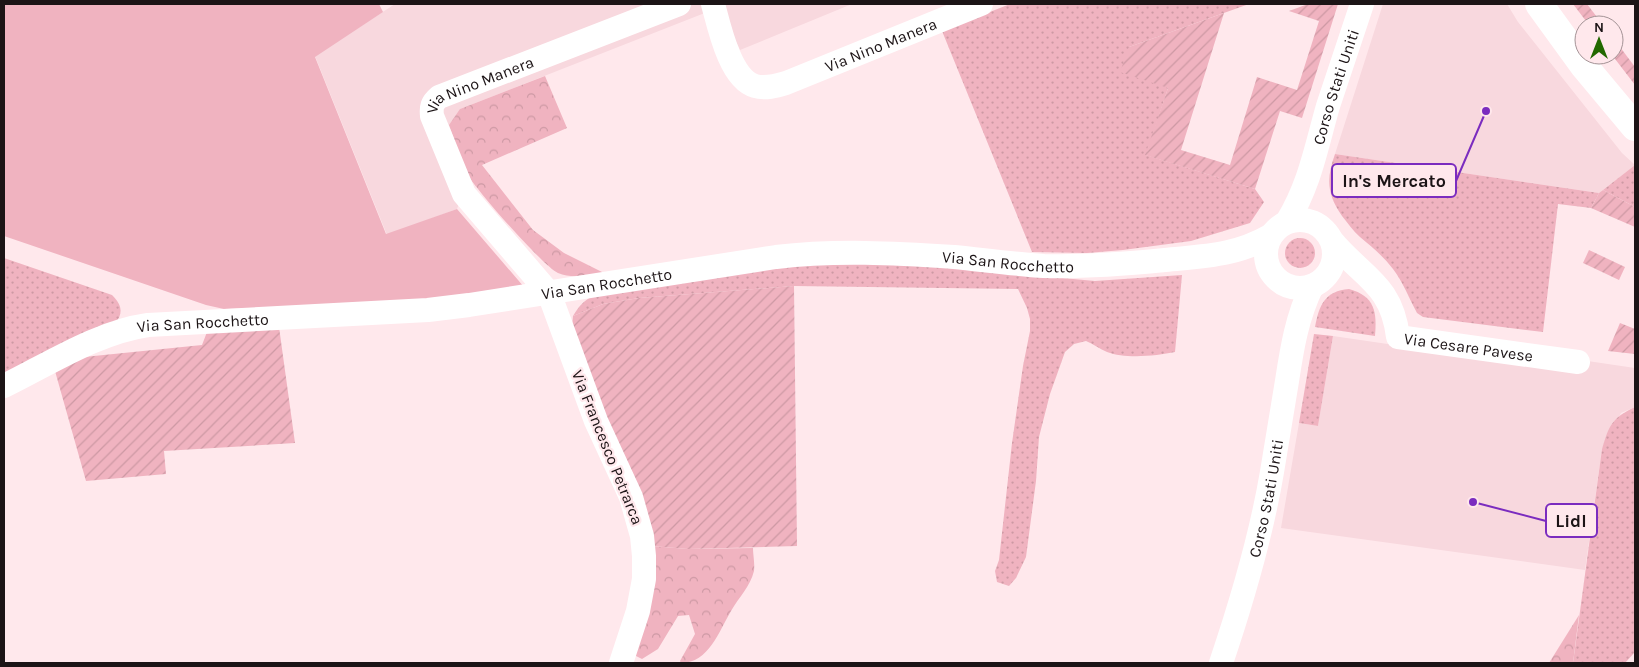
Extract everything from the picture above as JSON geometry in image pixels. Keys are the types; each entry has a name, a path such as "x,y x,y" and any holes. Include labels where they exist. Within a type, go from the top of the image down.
{"main road":[{"path":"1539,4 1584,66 1635,127"}],"street":[{"name":"Via Nino Manera","path":"549,293 464,194 432,116 431,108 433,102 679,4"},
{"name":"Via Nino Manera","path":"713,4 726,47 741,76 755,87 786,83 981,4"},
{"name":"Corso Stati Uniti","path":"1270,271 1266,259 1266,247 1298,204 1311,170 1329,104 1362,4"},
{"name":"Corso Stati Uniti","path":"1221,663 1244,592 1263,515 1295,330 1305,301 1334,262 1334,251 1314,207 1311,170"},
{"path":"1279,229 1298,220 1308,220 1325,233"},
{"name":"Via San Rocchetto","path":"4,386 85,346 118,332 140,327 411,311 469,305 776,256 815,253 872,253 953,257 1044,266 1115,264 1220,255 1254,246 1279,229"},
{"name":"Via Cesare Pavese","path":"1325,233 1387,298 1398,337 1578,362"},
{"name":"Via San Rocchetto","path":"1220,255 1257,263 1270,271"},
{"path":"1270,271 1278,280 1288,286 1300,288 1339,269 1356,271 1369,277"},
{"name":"Corso Stati Uniti","path":"1288,286 1293,302 1295,330"},
{"name":"Via Francesco Petrarca","path":"549,293 596,421 631,497 642,536 644,556 643,588 638,611 621,663"}],"shaded area":[{"path":"395,4 852,4 740,50 720,7 460,109 469,176 457,209 387,235 315,56"},
{"path":"1383,4 1507,4 1518,22 1622,153 1635,165 1599,193 1335,154"},
{"path":"1333,336 1573,371 1574,359 1635,368 1635,407 1621,413 1602,449 1585,570 1281,528 1299,423 1318,426"}],"green space":[{"path":"4,4 379,4 383,12 315,57 386,234 457,209 524,287 396,303 224,309 206,305 4,236"},
{"path":"1010,4 1249,4 1129,47 1168,88 1146,155 1255,189 1264,202 1250,223 1191,241 1087,253 1032,252 942,31"},
{"path":"1308,4 1338,4 1302,118 1280,111 1255,189 1145,155 1168,88 1120,72 1129,47 1224,13 1181,150 1230,165 1257,77 1297,90 1319,21 1289,11"},
{"path":"1573,4 1587,4 1595,15 1581,15"},
{"path":"1624,52 1635,67 1635,85 1620,65 1624,65"},
{"path":"545,76 567,128 482,165 533,230 564,253 604,273 569,276 558,273 550,268 483,196 468,175 449,125 460,109"},
{"path":"1335,154 1599,193 1591,208 1558,204 1543,332 1423,317 1417,313 1393,269 1355,232 1333,201 1329,179"},
{"path":"1635,165 1635,207 1603,190"},
{"path":"1603,190 1635,207 1635,227 1591,208 1599,193"},
{"path":"1300,238 1306,239 1314,247 1314,259 1306,267 1300,268 1294,267 1286,259 1285,253 1286,247 1294,239"},
{"path":"1589,250 1625,267 1619,280 1583,263"},
{"path":"4,258 112,295 121,310 117,321 4,376"},
{"path":"843,263 944,267 1095,281 1182,275 1175,352 1150,356 1123,356 1107,352 1086,341 1074,344 1065,352 1050,394 1039,437 1036,481 1026,557 1016,578 1009,586 997,582 995,571 999,560 1012,443 1030,331 1030,319 1027,308 1018,289 794,286 639,298 603,304 573,316 582,304 595,295 750,271"},
{"path":"794,286 797,546 688,549 651,546 602,419 572,326 573,316 603,304 639,298"},
{"path":"1349,289 1364,296 1372,306 1375,312 1375,336 1315,327 1321,306 1325,300 1334,293"},
{"path":"1620,323 1635,329 1635,354 1608,351"},
{"path":"279,327 295,443 164,451 166,474 86,481 55,371 84,357 202,345 207,332"},
{"path":"1314,334 1333,336 1318,426 1299,423"},
{"path":"1635,407 1635,652 1625,663 1573,663 1602,449 1612,423"},
{"path":"651,546 688,549 753,548 754,571 750,582 712,644 699,658 691,662 681,663 680,661 695,634 689,615 678,616 658,649 642,659 632,654"},
{"path":"1579,615 1573,663 1549,663"}],"place":[{"name":"In's Mercato","path":"1486,111"},
{"name":"Lidl","path":"1473,502"}]}
